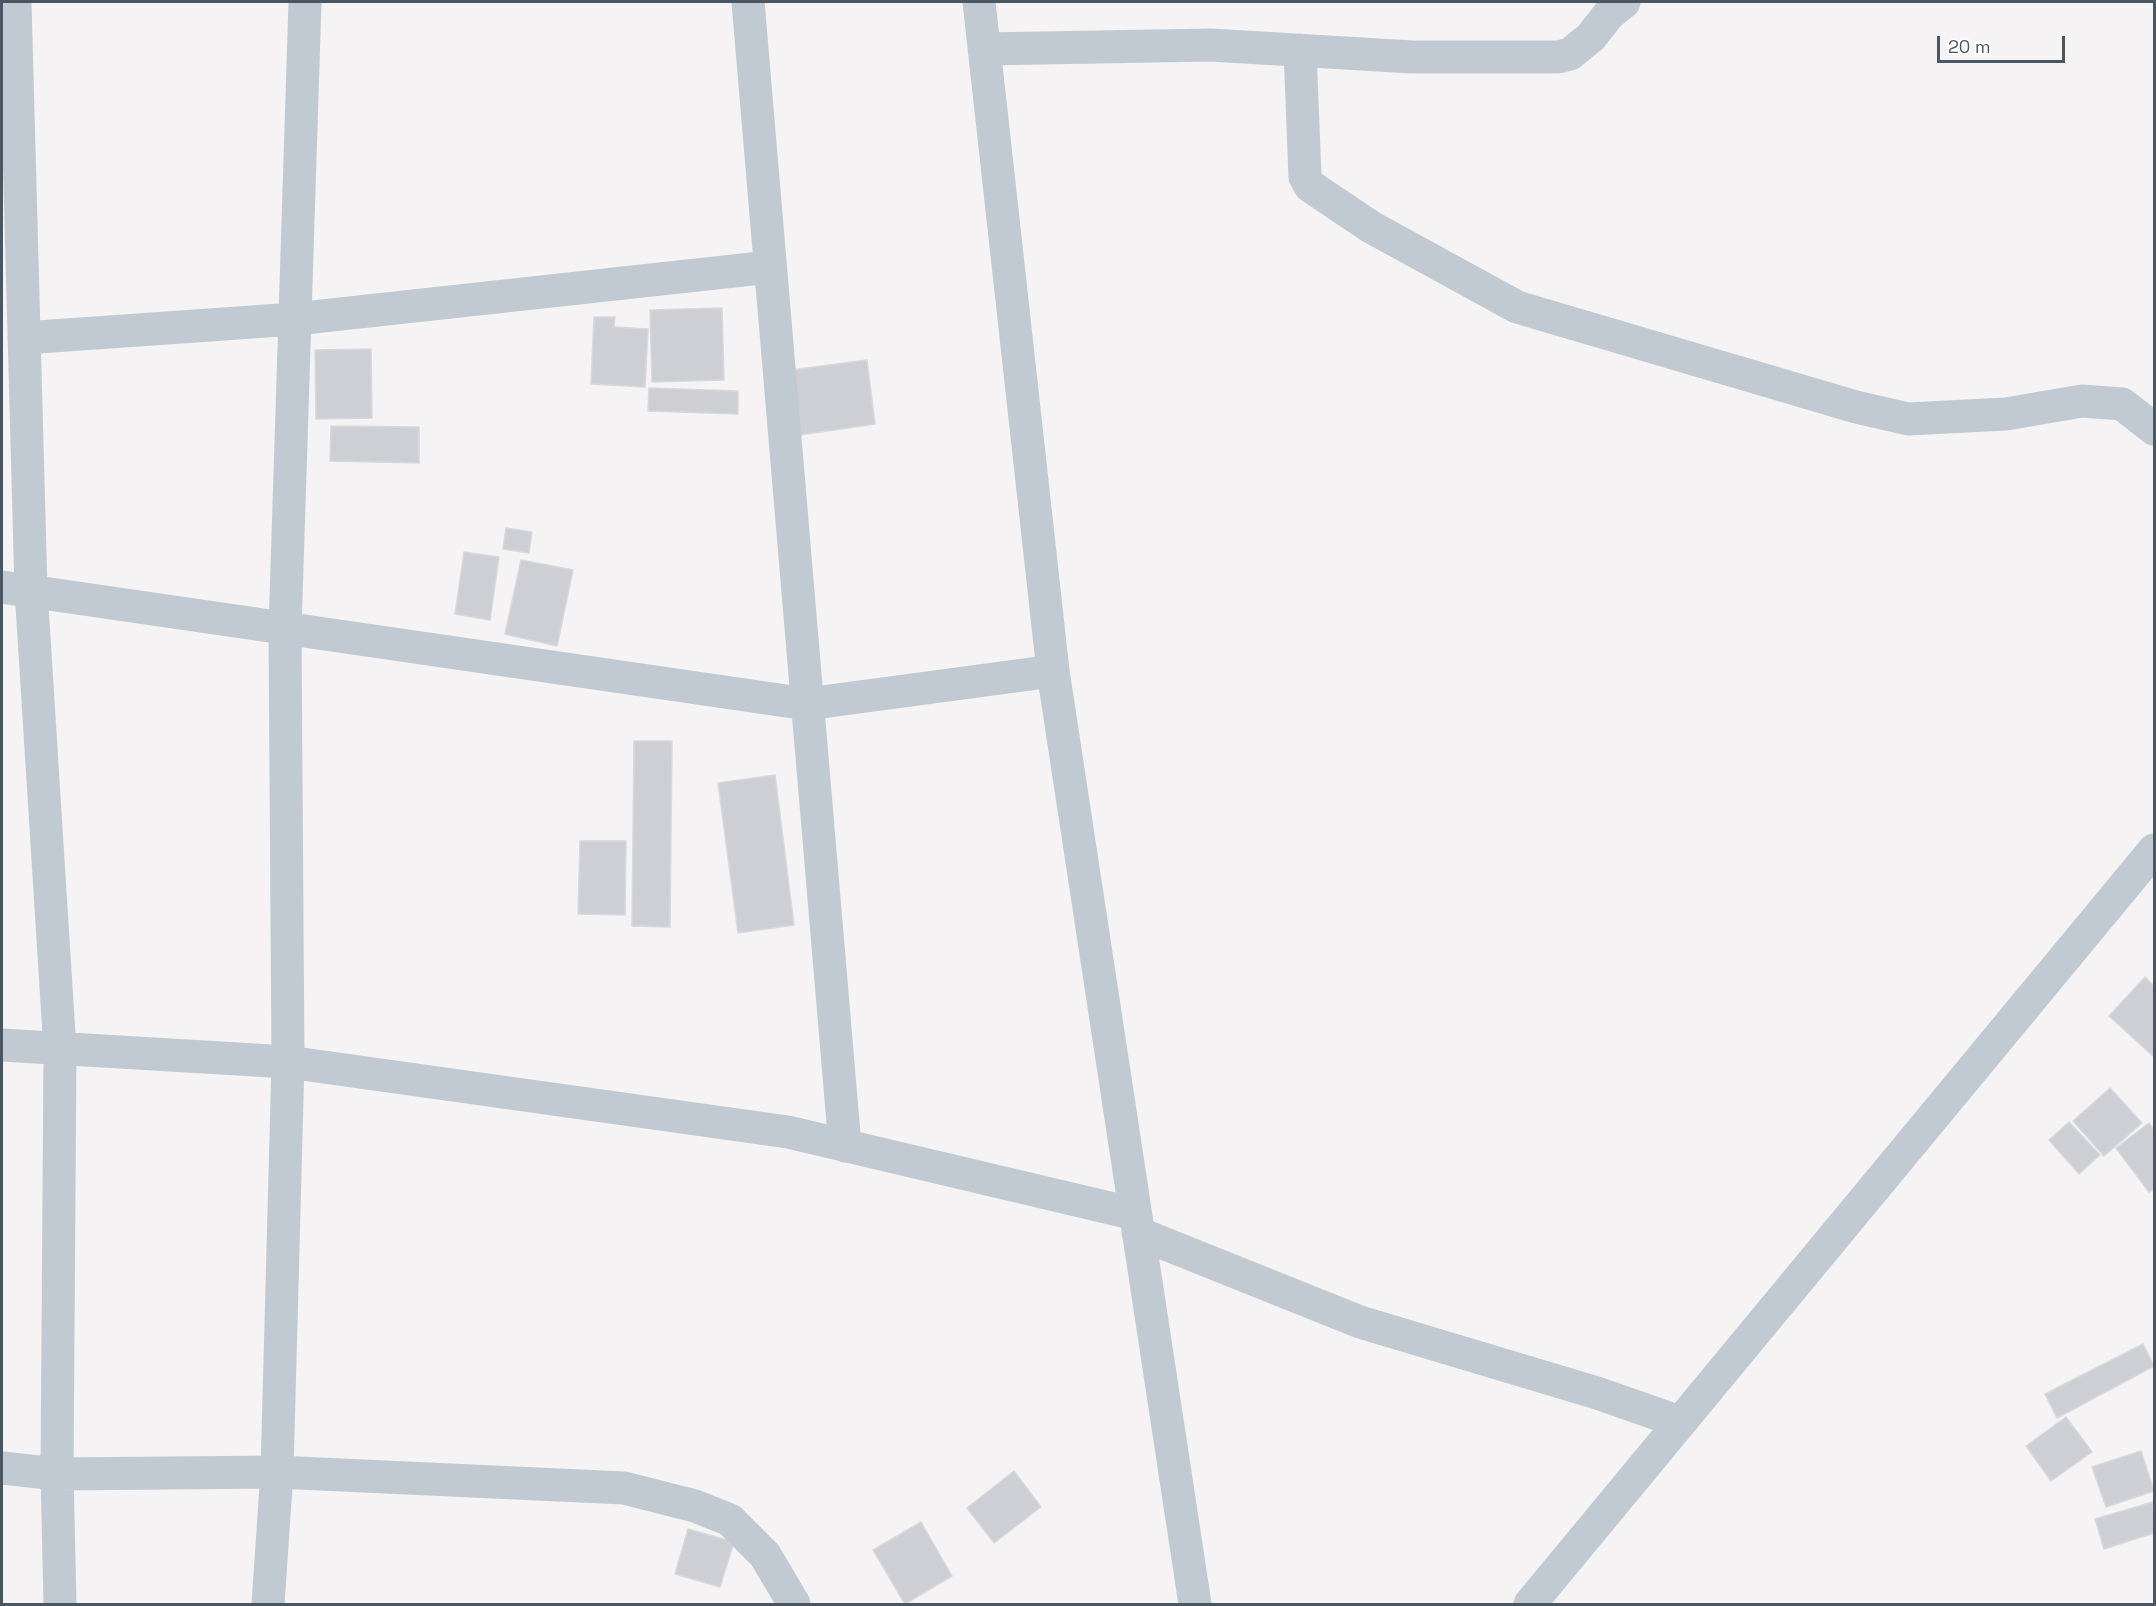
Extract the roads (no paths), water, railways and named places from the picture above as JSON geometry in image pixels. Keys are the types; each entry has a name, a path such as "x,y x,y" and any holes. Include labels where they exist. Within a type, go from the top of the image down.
{"street":[{"path":"15,2 16,589 60,1050 57,1474 60,1605"},
{"path":"268,1605 277,1472 288,1062 285,630 305,2"},
{"path":"748,2 845,1146"},
{"path":"979,2 1053,671 1195,1605"},
{"path":"984,49 1211,45 1412,57 1558,57 1570,54 1591,37 1609,14 1624,2"},
{"path":"1300,50 1305,177 1310,186 1371,227 1517,307 1856,407 1908,419 2006,414 2082,401 2122,404 2154,429"},
{"path":"16,352 771,267"},
{"path":"16,589 285,630 807,704 1053,671"},
{"path":"1530,1605 2154,850"},
{"path":"2,1045 288,1062 788,1132 1137,1224 1360,1322 1597,1393 1680,1422"},
{"path":"2,1468 57,1474 277,1472 624,1488 694,1506 730,1520 765,1555 794,1605"}]}
